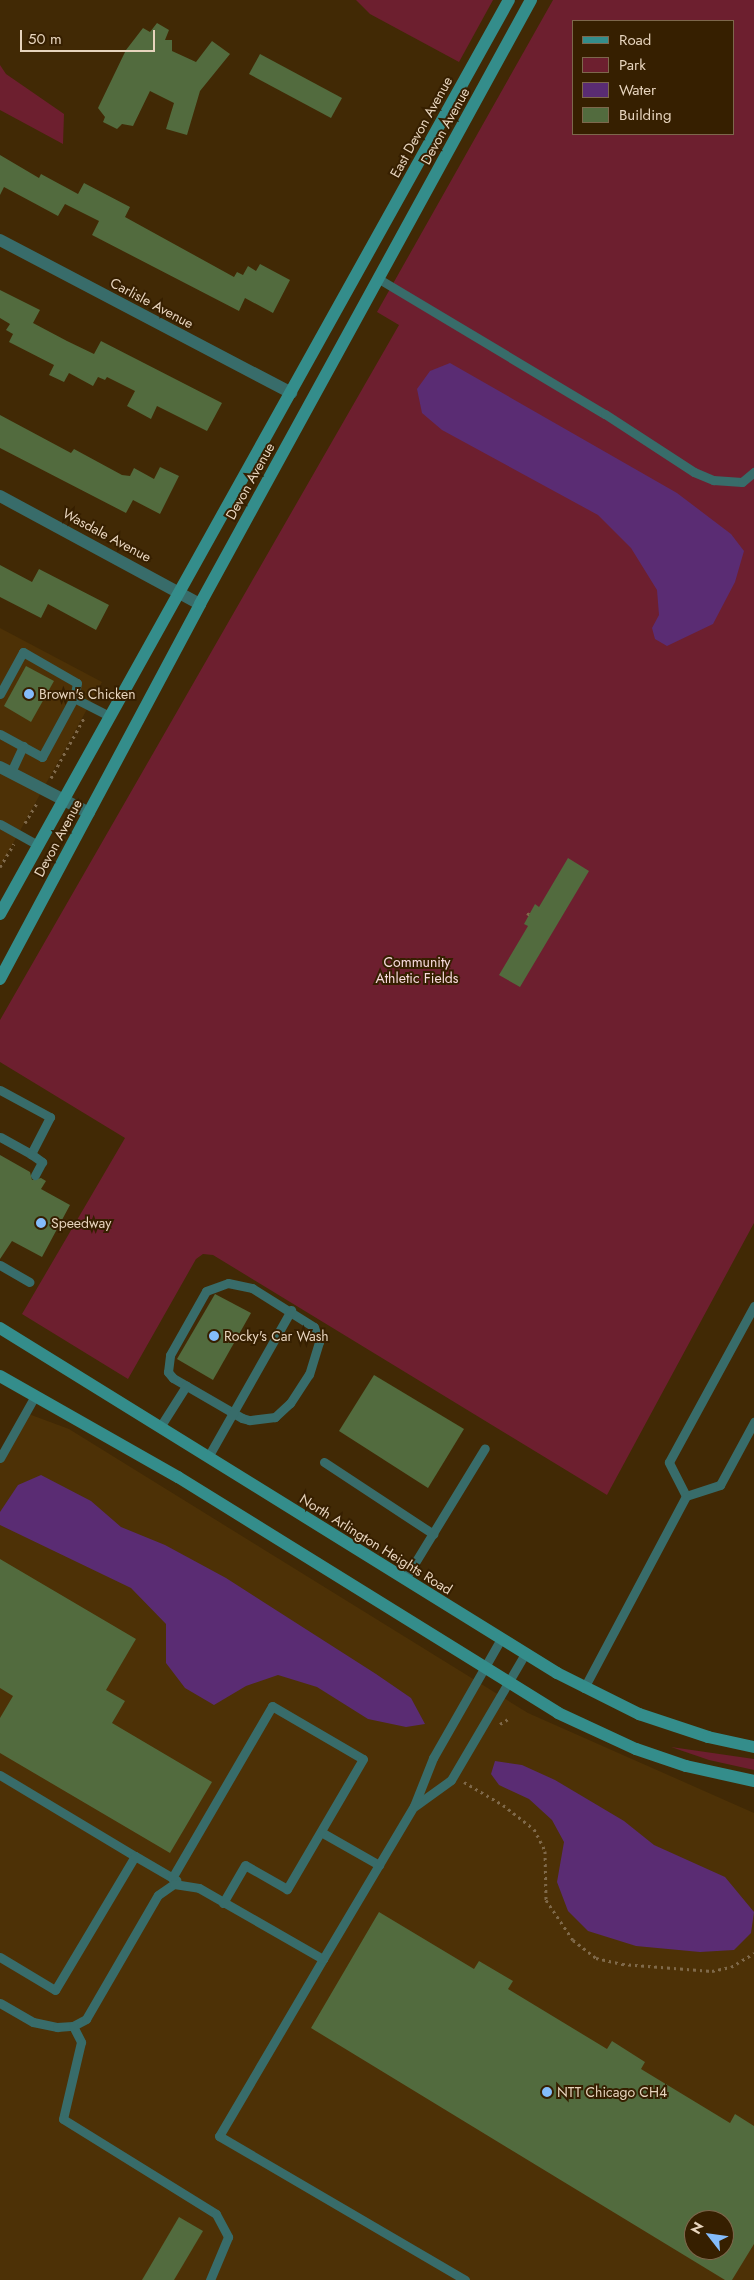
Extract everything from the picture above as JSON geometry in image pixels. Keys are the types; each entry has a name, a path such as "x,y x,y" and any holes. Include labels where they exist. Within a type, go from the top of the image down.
{"main road":[{"name":"East Devon Avenue","path":"361,270 509,0"},
{"name":"Devon Avenue","path":"0,979 200,604 380,279 531,0"},
{"name":"Devon Avenue","path":"0,914 4,898 62,799 108,715 181,592 290,393 361,270"},
{"name":"North Arlington Heights Road","path":"0,1328 502,1640 584,1688 669,1725 754,1747"},
{"path":"0,1376 178,1477 558,1713 636,1749 686,1766 754,1781"}],"street":[{"name":"Carlisle Avenue","path":"0,240 290,393"},
{"name":"Wasdale Avenue","path":"0,496 181,592 200,604"},
{"path":"5,769 89,813"}],"lane":[{"path":"380,279 605,414 694,472 713,480 742,482 754,472"},
{"path":"0,694 23,652 78,683 74,698 42,757 0,734"},
{"path":"74,698 108,715"},
{"path":"5,769 23,746"},
{"path":"0,824 36,844"},
{"path":"0,1090 50,1117 31,1154"},
{"path":"0,1137 42,1162 36,1175"},
{"path":"0,1265 28,1282"},
{"path":"228,1283 252,1288 291,1310 314,1327 319,1342 309,1374 290,1403 275,1417 249,1420 186,1386 168,1372 168,1361 206,1291 228,1283"},
{"path":"686,1496 669,1462 754,1306"},
{"path":"208,1457 291,1310"},
{"path":"160,1427 186,1386"},
{"path":"0,1458 35,1396"},
{"path":"584,1688 686,1496 720,1485 754,1422"},
{"path":"0,1438 8,1444"},
{"path":"404,1579 485,1448"},
{"path":"324,1462 432,1534"},
{"path":"465,2280 219,2136 414,1806 433,1758 502,1640"},
{"path":"414,1806 452,1780 525,1654"},
{"path":"172,1878 272,1706 363,1759 287,1889 246,1865 223,1903"},
{"path":"0,1775 186,1886"},
{"path":"321,1832 379,1865"},
{"path":"0,1958 55,1990 135,1856"},
{"path":"0,2003 33,2022 73,2026 86,2019 158,1895 174,1884 199,1888 323,1959"},
{"path":"73,2026 81,2042 63,2119 216,2214 228,2237 210,2280"}],"path":[{"path":"527,913 532,916"},
{"path":"464,1782 503,1805 534,1829 545,1851 546,1900 573,1940 596,1958 622,1964 712,1971 731,1967 754,1953"}],"shaded area":[{"path":"0,628 102,682 0,867"},
{"path":"26,1413 69,1429 528,1713 754,1813 754,2280 0,2280 0,1459"}],"green space":[{"path":"356,0 493,0 459,62 370,14"},
{"name":"Community Athletic Fields","path":"553,0 754,0 754,1223 607,1495 213,1255 203,1254 196,1259 128,1379 22,1314 125,1138 0,1062 0,1020 399,325 377,312"},
{"path":"0,65 6,74 64,114 63,144 0,110"},
{"path":"671,1747 754,1759 754,1770 709,1760"}],"water":[{"path":"450,363 677,493 731,534 744,551 735,582 713,624 667,646 655,639 652,628 659,615 657,590 631,548 598,515 442,430 422,413 417,389 430,371"},
{"path":"41,1475 91,1501 121,1527 165,1545 226,1578 376,1674 411,1698 425,1724 406,1727 368,1719 317,1687 278,1675 246,1686 214,1705 185,1688 166,1663 166,1624 131,1588 0,1525 0,1512 18,1485"},
{"path":"495,1761 522,1765 555,1780 624,1821 654,1845 725,1877 754,1912 751,1933 734,1950 700,1952 636,1946 588,1931 568,1911 557,1882 564,1842 552,1820 529,1799 499,1785 491,1774"}],"building":[{"path":"157,23 169,30 165,40 172,40 172,51 196,62 212,41 230,54 200,91 187,135 166,129 174,103 150,91 133,126 122,124 117,129 103,122 105,117 98,108 126,50 143,28 150,32"},
{"path":"260,54 342,98 331,118 249,74"},
{"path":"0,155 39,178 41,174 78,194 84,183 130,207 125,217 234,277 237,272 243,275 248,266 256,271 260,264 290,280 273,313 245,298 239,311 92,235 99,221 65,204 58,216 4,187 0,195"},
{"path":"0,290 40,310 33,323 67,341 94,354 101,341 222,403 207,431 157,406 151,419 127,406 135,391 107,377 105,380 98,377 93,386 69,373 64,382 49,375 54,365 9,342 13,334 6,330 10,324 0,318"},
{"path":"0,415 71,453 74,449 122,475 130,476 134,468 154,479 160,467 179,476 160,514 133,500 126,513 0,448"},
{"path":"0,565 32,582 39,569 109,605 96,630 48,604 41,618 0,597"},
{"name":"Brown's Chicken","path":"26,666 54,681 31,722 4,706"},
{"path":"568,858 589,871 520,987 499,975 528,926 524,924 535,904 539,907"},
{"path":"0,1155 30,1172 32,1180 41,1178 46,1181 41,1189 70,1205 42,1257 12,1241 0,1259"},
{"name":"Rocky's Car Wash","path":"215,1294 251,1313 213,1380 177,1359"},
{"path":"374,1375 464,1429 428,1488 339,1431"},
{"path":"0,1559 136,1639 106,1690 125,1701 112,1723 212,1782 170,1853 0,1753 0,1718 13,1696 0,1688"},
{"name":"NTT Chicago CH4","path":"379,1912 474,1969 479,1961 513,1981 508,1989 607,2049 612,2041 645,2062 641,2069 730,2123 735,2114 754,2126 754,2244 732,2280 725,2280 692,2260 734,2260 734,2210 684,2210 684,2255 311,2028"},
{"path":"179,2217 203,2231 174,2280 142,2280"}],"place":[{"name":"Brown's Chicken","path":"29,694"},
{"name":"Speedway","path":"41,1223"},
{"name":"Rocky's Car Wash","path":"214,1336"},
{"name":"NTT Chicago CH4","path":"547,2092"}]}
